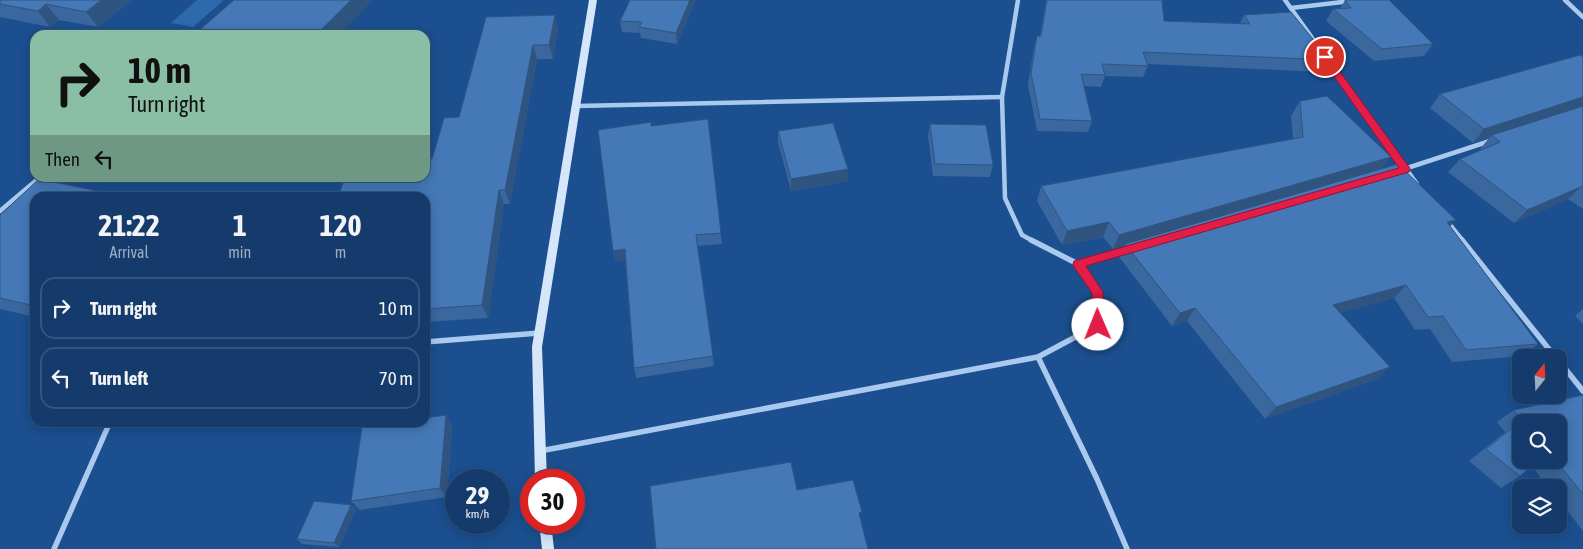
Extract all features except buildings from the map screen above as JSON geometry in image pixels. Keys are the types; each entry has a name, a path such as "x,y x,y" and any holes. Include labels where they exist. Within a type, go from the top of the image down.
{"street":[{"path":"541,469 537,347 593,0"},
{"path":"540,451 1038,357 1098,325 1098,292 1078,264 1022,234 1006,198 1002,97 1018,0"},
{"path":"1285,0 1319,48"},
{"path":"1291,8 1360,0"},
{"path":"1565,0 1583,17"},
{"path":"1325,57 1423,192"},
{"path":"576,106 1002,97"},
{"path":"1396,172 1499,138"},
{"path":"0,212 34,182"},
{"path":"1442,214 1549,349"},
{"path":"1078,264 1134,248"},
{"path":"430,342 540,333"},
{"path":"1038,357 1097,479 1127,549"},
{"path":"1568,372 1583,391"},
{"path":"54,549 108,427"},
{"path":"546,534 548,549"}],"shaded area":[{"path":"197,0 224,0 193,27 171,23"}],"route":[{"path":"1098,325 1098,292 1078,264 1405,169 1325,57"}]}
